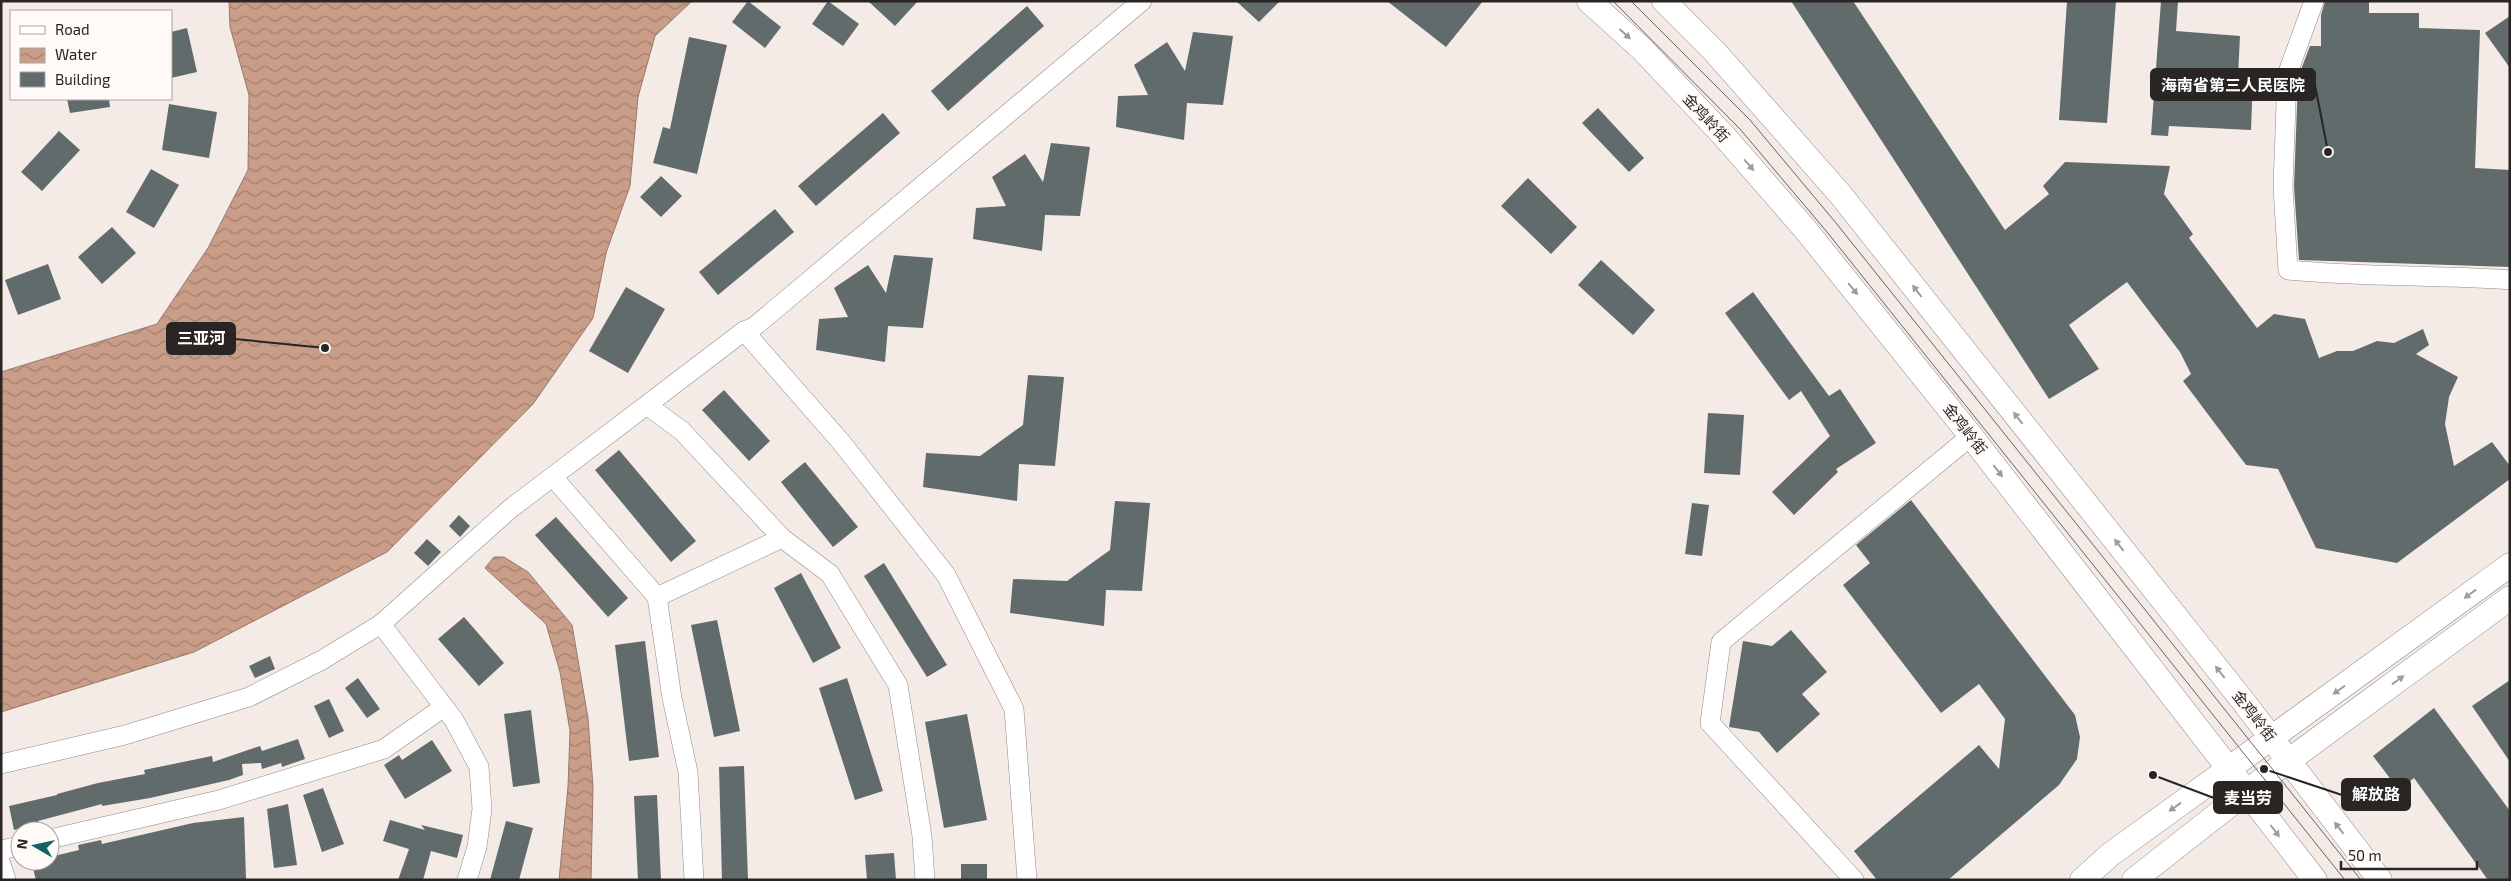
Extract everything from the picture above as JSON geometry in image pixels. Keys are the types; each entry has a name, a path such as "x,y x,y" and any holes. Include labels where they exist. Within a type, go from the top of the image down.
{"main road":[{"name":"金鸡岭街","path":"1589,1 1642,49 1724,136 1805,229 1971,436 2315,880"},
{"name":"金鸡岭街","path":"1664,1 1716,52 1840,194 2272,738 2380,880"},
{"path":"2082,880 2111,854 2510,565"},
{"path":"2134,880 2246,792 2510,598"}],"street":[{"path":"1,764 125,735 249,697 322,660 381,624 510,509 648,406 744,331 754,327 1142,1"},
{"path":"2314,1 2287,75 2283,187 2288,270 2330,274 2510,280"},
{"path":"744,331 841,442 946,575 1014,709 1027,880"},
{"path":"648,406 682,431 782,538 830,574 898,685 922,836 925,880"},
{"path":"1854,880 1710,723 1721,642 1971,436"},
{"path":"553,477 657,597 672,698 688,772 694,880"},
{"path":"657,597 782,538"},
{"path":"381,624 454,720 479,767 482,809 477,848 467,880"},
{"path":"60,837 219,800 384,749 444,707"},
{"path":"1,864 6,880"}],"water":[{"path":"229,1 692,1 655,36 638,97 630,186 606,253 593,318 533,404 387,552 194,652 1,712 1,372 157,324 208,248 248,170 249,95 230,27"},
{"path":"494,557 504,557 528,572 572,625 588,718 593,787 591,880 559,880 568,787 570,731 560,672 546,624 485,568"}],"building":[{"path":"748,1 781,27 765,48 732,22"},
{"path":"828,1 859,24 843,46 812,24"},
{"path":"868,1 918,1 895,26"},
{"path":"1236,1 1280,1 1259,22"},
{"path":"1387,1 1483,1 1446,47"},
{"path":"1791,1 1853,1 2005,230 2049,194 2043,186 2065,162 2170,166 2164,194 2193,234 2189,238 2257,328 2274,314 2305,319 2319,358 2337,351 2353,351 2377,341 2394,343 2423,329 2429,345 2416,354 2458,377 2449,397 2445,424 2454,466 2492,442 2510,466 2510,479 2397,563 2316,548 2278,469 2246,465 2183,381 2191,374 2180,352 2127,282 2069,325 2099,369 2049,399"},
{"path":"2067,1 2116,1 2107,123 2059,120"},
{"path":"2161,1 2178,1 2176,31 2240,36 2238,76 2253,77 2251,130 2169,126 2168,136 2151,135"},
{"path":"2325,1 2369,1 2369,13 2419,13 2419,28 2480,30 2475,168 2510,170 2510,267 2299,260 2294,187 2298,79 2302,77 2302,67 2310,46 2321,46 2321,15"},
{"path":"1027,6 1044,26 948,111 931,91"},
{"path":"2510,16 2510,68 2485,33"},
{"path":"187,28 197,72 172,78 172,32"},
{"path":"1193,32 1233,36 1223,105 1187,103 1184,140 1116,127 1118,96 1148,95 1134,65 1167,42 1185,71"},
{"path":"689,37 727,45 697,174 653,163 663,127 670,129"},
{"path":"67,100 109,100 110,107 70,113"},
{"path":"169,104 217,112 209,158 162,150"},
{"path":"1598,108 1644,158 1629,172 1582,123"},
{"path":"883,113 900,133 816,206 798,186"},
{"path":"59,131 80,150 42,191 21,172"},
{"path":"1051,143 1090,147 1080,216 1045,215 1042,251 973,239 976,208 1006,206 992,177 1025,154 1043,182"},
{"path":"151,169 179,185 154,228 126,212"},
{"path":"661,176 682,196 661,217 640,197"},
{"path":"1528,178 1577,227 1551,254 1501,206"},
{"path":"775,209 794,232 718,295 699,272"},
{"path":"112,227 136,253 102,284 78,257"},
{"path":"894,255 933,258 923,328 888,326 885,362 816,350 819,319 848,317 834,288 868,265 886,293"},
{"path":"1601,260 1655,310 1633,335 1578,285"},
{"path":"48,264 61,299 18,315 5,280"},
{"path":"626,287 665,309 628,373 589,351"},
{"path":"1753,292 1829,396 1840,389 1876,443 1836,469 1838,472 1794,515 1772,492 1830,436 1801,391 1789,400 1725,313"},
{"path":"1028,375 1064,377 1055,466 1019,464 1017,501 923,487 926,453 980,456 1023,425"},
{"path":"724,390 770,441 749,461 702,410"},
{"path":"1708,413 1744,415 1740,475 1704,473"},
{"path":"619,450 696,541 671,562 595,470"},
{"path":"805,462 858,527 833,547 781,482"},
{"path":"1911,500 2075,715 2080,737 2077,759 2059,785 1948,880 1877,880 1854,851 1979,745 1999,769 2005,719 1979,684 1941,713 1843,585 1870,563 1856,545"},
{"path":"1115,501 1150,503 1142,591 1106,590 1104,626 1010,613 1013,579 1067,581 1110,550"},
{"path":"1692,503 1709,505 1702,556 1685,554"},
{"path":"459,515 470,526 460,537 449,526"},
{"path":"556,517 628,598 608,617 535,535"},
{"path":"427,539 441,552 428,566 414,553"},
{"path":"884,563 947,665 927,677 864,576"},
{"path":"801,573 841,648 813,663 774,588"},
{"path":"464,617 504,663 479,686 438,639"},
{"path":"717,620 740,731 714,737 691,625"},
{"path":"1791,630 1827,672 1802,694 1820,714 1777,753 1759,732 1729,727 1743,641 1772,646"},
{"path":"645,641 659,757 629,761 615,645"},
{"path":"270,656 275,669 255,678 249,666"},
{"path":"358,678 380,709 367,718 345,688"},
{"path":"847,678 883,791 855,800 819,688"},
{"path":"2510,680 2510,762 2472,706"},
{"path":"329,699 344,731 329,738 314,706"},
{"path":"2434,708 2510,811 2510,880 2488,880 2414,778 2399,790 2373,756"},
{"path":"531,710 540,783 513,787 504,714"},
{"path":"967,714 987,820 944,828 925,722"},
{"path":"298,739 305,759 282,767 281,763 262,769 261,763 242,764 243,775 229,780 150,798 102,806 102,804 38,821 12,821 9,806 98,783 145,774 144,770 212,756 213,762 260,746 262,751"},
{"path":"432,740 452,771 405,799 384,765 399,755 402,760"},
{"path":"744,766 748,880 722,880 719,767"},
{"path":"323,788 344,844 322,852 303,795"},
{"path":"657,795 661,880 638,880 634,796"},
{"path":"288,804 297,865 274,868 267,809"},
{"path":"244,817 246,879 36,880 34,871 60,871 60,855 79,850 78,845 101,840 102,844 193,823"},
{"path":"390,820 425,830 421,825 463,835 457,858 431,851 423,880 398,880 409,849 383,841"},
{"path":"506,821 533,828 519,880 490,880"},
{"path":"894,853 896,880 867,880 865,855"},
{"path":"961,864 987,864 987,880 961,880"}],"tram line":[{"path":"1613,1 1740,129 1827,232 2345,880"},
{"path":"1631,1 1750,120 1836,223 2361,880"}],"place":[{"name":"海南省第三人民医院","path":"2328,152"},
{"name":"三亚河","path":"325,348"},
{"name":"解放路","path":"2264,769"},
{"name":"麦当劳","path":"2153,775"}]}
